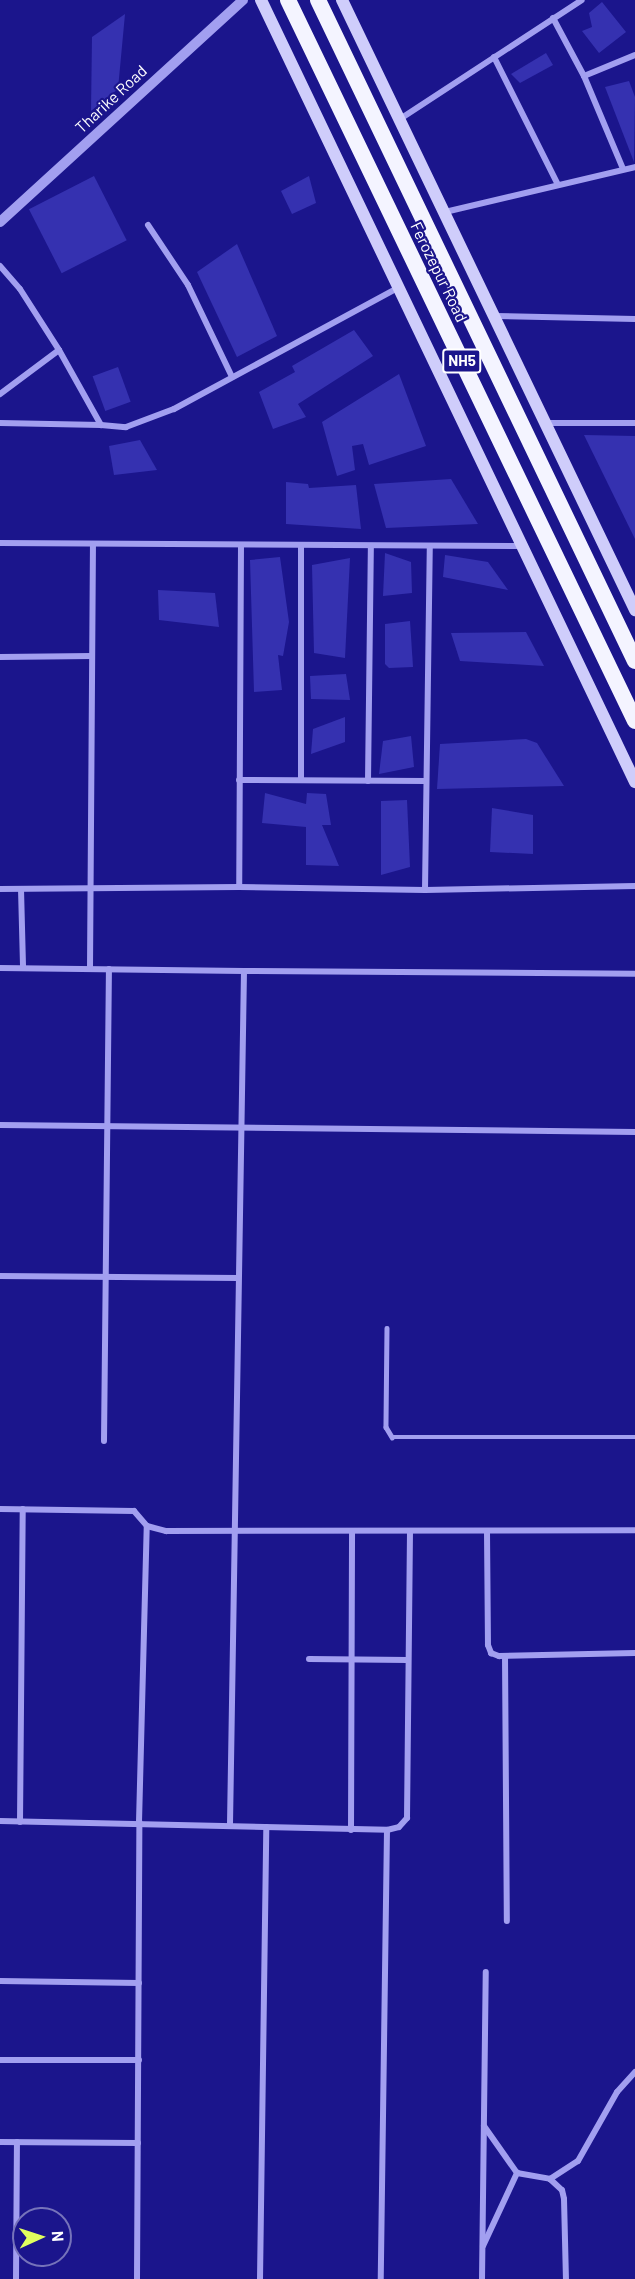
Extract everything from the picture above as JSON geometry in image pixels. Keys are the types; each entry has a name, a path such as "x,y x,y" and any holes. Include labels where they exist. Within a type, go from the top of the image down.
{"highway":[{"name":"Ferozepur Road","path":"288,0 635,721"},
{"name":"Ferozepur Road","path":"318,0 635,661"}],"main road":[{"path":"261,0 635,782"},
{"path":"342,0 635,610"}],"street":[{"name":"Tharike Road","path":"0,222 243,0"},
{"path":"400,119 582,0"},
{"path":"553,18 584,76 623,169"},
{"path":"584,76 635,55"},
{"path":"494,57 558,185"},
{"path":"445,212 635,167"},
{"path":"148,225 188,285 232,377"},
{"path":"0,266 20,289 59,350 101,425"},
{"path":"0,423 126,427 146,423 398,288"},
{"path":"495,316 635,318"},
{"path":"0,394 59,350"},
{"path":"545,423 635,423"},
{"path":"0,543 522,546"},
{"path":"90,969 93,544"},
{"path":"239,887 241,545"},
{"path":"301,545 301,780"},
{"path":"368,781 371,546"},
{"path":"425,890 430,546"},
{"path":"0,657 92,656"},
{"path":"239,780 426,781"},
{"path":"0,889 239,887 425,890 635,886"},
{"path":"21,889 23,969"},
{"path":"0,968 635,974"},
{"path":"104,1441 109,969"},
{"path":"230,1825 244,971"},
{"path":"0,1125 108,1128 635,1132"},
{"path":"0,1276 238,1278"},
{"path":"0,1509 134,1511 147,1526 166,1531 410,1533 635,1530"},
{"path":"20,1822 23,1509"},
{"path":"137,2279 139,1822 147,1526"},
{"path":"487,1532 488,1645 491,1653 505,1656 635,1653"},
{"path":"351,1830 352,1533"},
{"path":"0,1821 139,1822 351,1830 387,1830 399,1827 407,1818 410,1533"},
{"path":"505,1656 507,1922"},
{"path":"309,1659 408,1660"},
{"path":"260,2279 266,1827"},
{"path":"381,2279 387,1830"},
{"path":"482,2279 486,1972"},
{"path":"0,1981 139,1983"},
{"path":"0,2060 139,2060"},
{"path":"550,2179 578,2161 617,2092 635,2072"},
{"path":"484,2126 517,2173 550,2179 557,2184 564,2199 566,2279"},
{"path":"0,2142 138,2143"},
{"path":"16,2279 17,2142"},
{"path":"482,2248 517,2173"}],"lane":[{"path":"387,1328 386,1427 392,1437 635,1437"}],"building":[{"path":"602,2 626,32 599,53 582,31 592,27 589,13"},
{"path":"125,14 118,89 91,111 92,37"},
{"path":"546,53 553,65 520,83 511,74"},
{"path":"629,81 635,97 634,162 605,87"},
{"path":"94,176 127,240 62,273 29,209"},
{"path":"309,176 316,203 292,214 281,191"},
{"path":"237,244 277,336 237,357 197,272"},
{"path":"354,330 373,356 298,404 306,417 273,429 259,392 295,372 292,366"},
{"path":"118,367 131,402 105,411 93,376"},
{"path":"399,374 426,446 369,465 363,444 352,446 355,470 337,476 322,422"},
{"path":"584,435 635,436 635,539"},
{"path":"140,440 157,470 114,475 109,446"},
{"path":"451,479 478,524 386,528 374,484"},
{"path":"286,482 308,484 309,488 356,485 361,529 286,524"},
{"path":"385,553 411,562 412,593 383,596"},
{"path":"445,555 488,562 508,590 443,577"},
{"path":"280,557 289,622 283,656 278,655 282,690 254,692 250,560"},
{"path":"350,558 345,658 314,653 312,565"},
{"path":"158,590 215,593 219,627 159,620"},
{"path":"410,621 413,667 389,668 385,664 385,624"},
{"path":"526,632 544,666 460,661 451,633"},
{"path":"346,674 350,700 311,699 310,676"},
{"path":"345,717 345,742 311,754 313,729"},
{"path":"411,736 414,767 379,774 383,741"},
{"path":"526,739 537,743 564,786 437,789 440,744"},
{"path":"265,793 306,804 307,793 326,794 331,825 322,825 339,866 306,865 306,827 262,823"},
{"path":"407,800 410,867 381,875 381,801"},
{"path":"492,808 533,815 533,854 490,852"}]}
